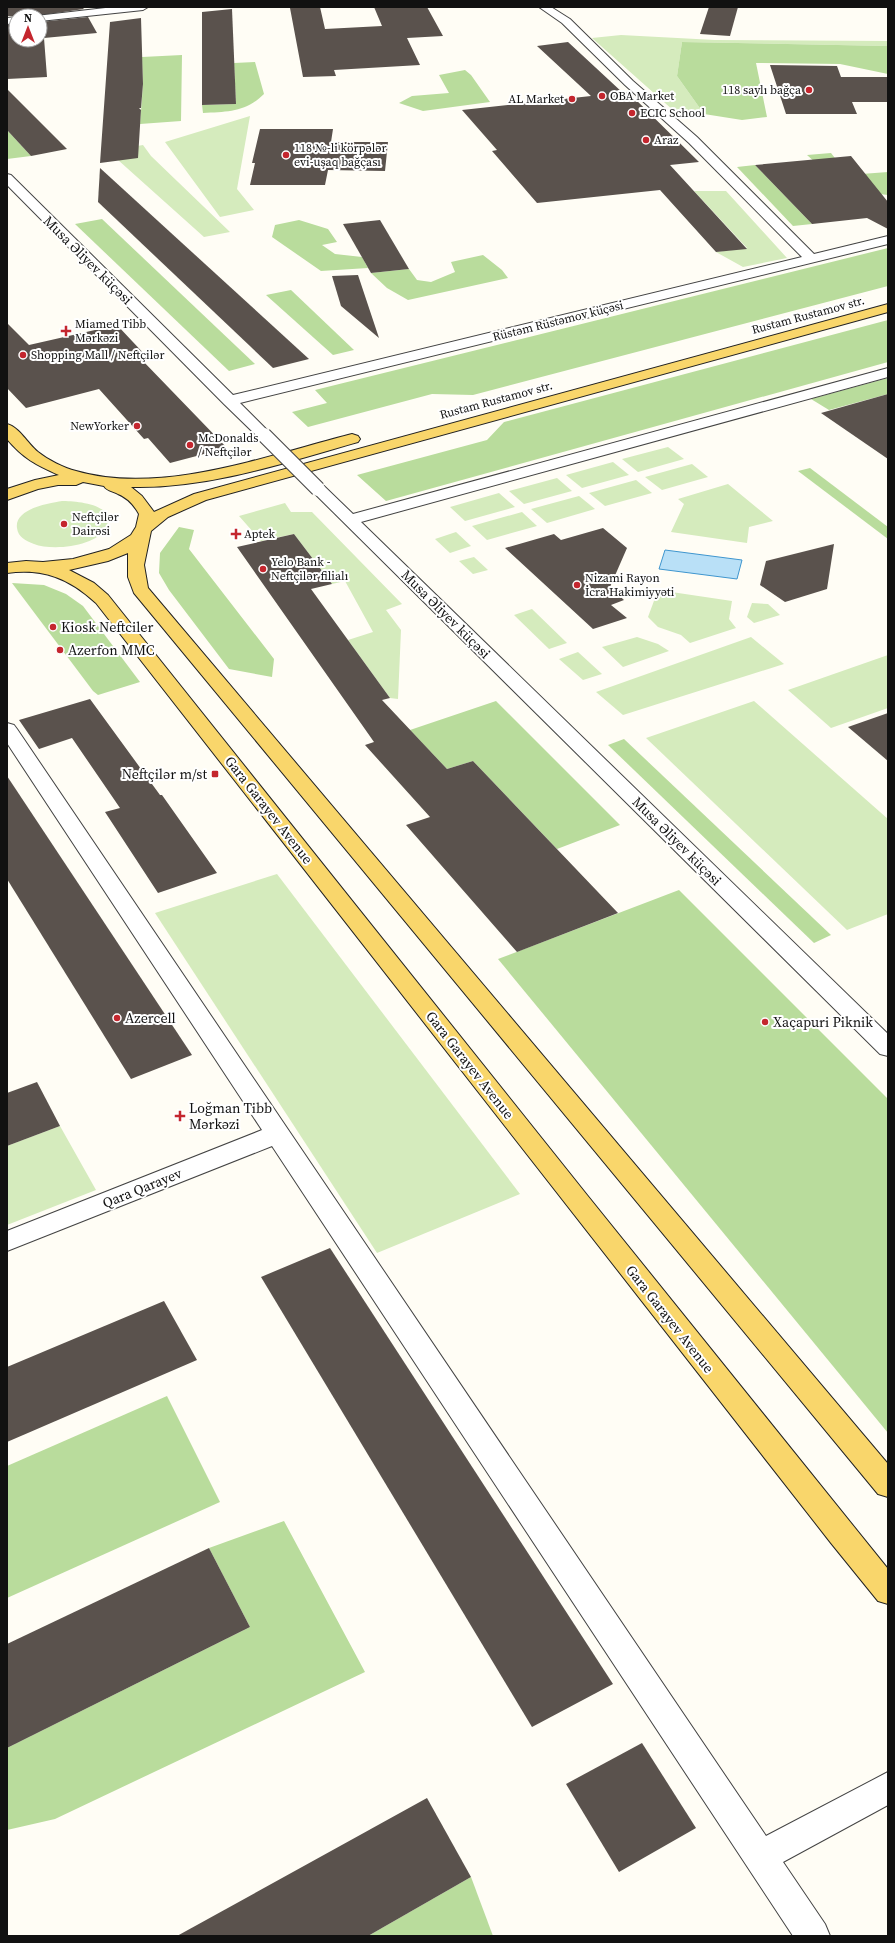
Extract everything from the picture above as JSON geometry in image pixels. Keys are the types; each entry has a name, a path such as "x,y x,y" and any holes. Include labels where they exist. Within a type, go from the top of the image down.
{"main road":[{"name":"Rustam Rustamov str.","path":"33,566 60,566 80,563 112,554 131,543 144,529 160,516 178,505 220,491 888,308"},
{"path":"7,429 25,450 36,459 65,472 123,489 140,500 147,514 134,562 134,576 140,589 888,1485"},
{"path":"7,495 27,486 73,480 140,483 174,482 202,477 369,434"},
{"path":"7,560 33,566"},
{"path":"7,568 33,566"},
{"name":"Gara Garayev Avenue","path":"33,566 78,580 92,589 102,599 652,1296 888,1591"}],"street":[{"path":"48,17 143,7"},
{"path":"544,7 566,21 623,77 693,140 811,259"},
{"name":"Musa Əliyev küçəsi","path":"7,178 318,489 888,1048"},
{"name":"Rüstəm Rüstəmov küçəsi","path":"229,401 888,240"},
{"path":"350,520 888,372"},
{"path":"7,729 813,1936"},
{"name":"Qara Qarayev","path":"7,1241 277,1134"},
{"path":"760,1857 888,1788"}],"green space":[{"path":"621,35 715,40 888,41 888,46 682,42 677,76 704,114 683,119 592,38"},
{"path":"682,42 888,46 888,74 840,64 756,63 767,117 742,120 704,114 677,76"},
{"path":"182,55 181,121 140,124 143,84 142,57"},
{"path":"255,62 264,94 243,108 221,112 203,113 202,105 236,104 234,63"},
{"path":"465,70 471,75 490,102 423,111 399,103 412,96 449,93 439,75"},
{"path":"250,116 237,189 254,210 220,217 165,142"},
{"path":"7,130 31,156 7,159"},
{"path":"143,145 151,156 230,232 204,237 108,151"},
{"path":"831,153 848,175 888,172 888,195 846,190 807,155"},
{"path":"755,165 812,224 793,226 737,167"},
{"path":"694,191 726,191 787,258 743,267 716,252 747,248"},
{"path":"102,219 255,364 229,371 75,224"},
{"path":"299,220 328,229 337,242 322,245 335,254 362,257 368,268 321,271 272,237 275,225"},
{"path":"888,248 888,286 473,395 432,394 308,427 292,412 327,403 315,390"},
{"path":"483,255 502,270 508,278 408,300 387,288 371,273 409,269 417,280 431,282 455,272 451,262"},
{"path":"291,290 354,350 333,355 266,295"},
{"path":"888,320 888,362 386,501 357,475 487,440 504,422"},
{"path":"888,378 888,394 829,410 811,399"},
{"path":"668,447 684,459 638,472 622,459"},
{"path":"613,462 629,475 582,488 566,475"},
{"path":"692,464 708,477 662,490 645,477"},
{"path":"810,468 888,527 888,539 798,471"},
{"path":"557,478 572,491 524,504 509,491"},
{"path":"636,480 652,493 605,506 589,493"},
{"path":"728,484 773,521 749,527 747,543 671,532 684,504 678,499"},
{"path":"499,493 515,507 465,521 450,507"},
{"path":"579,496 595,509 547,523 531,509"},
{"path":"62,501 85,503 101,509 106,513 108,519 106,527 101,534 93,539 73,546 62,547 34,544 28,542 19,534 17,528 18,521 26,512 41,505"},
{"path":"285,503 291,512 312,512 402,604 386,610 401,630 398,699 390,698 348,640 373,632 345,581 332,584 294,534 261,541 239,516"},
{"path":"522,512 537,526 487,540 472,526"},
{"path":"179,527 194,530 189,549 274,659 272,677 229,669 169,590 159,573 160,553"},
{"path":"456,532 471,546 450,553 435,539"},
{"path":"474,557 488,570 473,574 459,561"},
{"path":"12,583 44,585 66,594 83,606 140,682 98,695 93,691"},
{"path":"658,590 732,601 729,619 736,628 690,643 681,635 658,627 648,617"},
{"path":"752,603 768,604 780,615 754,623 747,617"},
{"path":"532,609 567,643 549,649 514,615"},
{"path":"637,637 658,644 669,651 623,667 602,647"},
{"path":"751,637 784,664 623,715 596,692"},
{"path":"578,652 602,674 583,680 559,659"},
{"path":"888,655 888,708 831,728 788,690"},
{"path":"496,701 620,825 557,849 473,761 447,769 410,730"},
{"path":"754,701 888,819 888,914 847,930 646,738"},
{"path":"624,739 831,935 814,943 608,745"},
{"path":"277,874 520,1194 377,1253 155,913"},
{"path":"679,890 888,1099 888,1433 498,959"},
{"path":"60,1126 96,1190 7,1225 7,1146"},
{"path":"167,1396 220,1502 7,1598 7,1466"},
{"path":"284,1521 365,1672 55,1819 7,1830 7,1748 250,1627 209,1548"},
{"path":"471,1877 493,1936 368,1936"}],"water":[{"path":"665,550 742,560 737,579 659,569"}],"building":[{"path":"7,7 82,7 84,9 48,14 48,8 8,8 7,16"},
{"path":"320,7 325,29 382,26 374,7 427,7 443,36 407,38 420,65 334,70 336,76 303,77 290,8"},
{"path":"709,7 738,7 730,36 700,34"},
{"path":"232,9 236,104 202,105 202,12"},
{"path":"88,17 97,33 48,38 48,21"},
{"path":"141,18 143,84 141,108 139,108 141,110 138,158 100,163 110,22"},
{"path":"7,25 8,48 45,48 47,77 7,79"},
{"path":"568,42 623,93 628,92 699,162 670,165 747,249 716,252 660,190 537,203 492,151 497,150 462,110 591,96 537,46"},
{"path":"770,65 837,66 841,77 888,77 888,102 852,102 857,114 786,114"},
{"path":"7,89 67,149 31,156 7,130"},
{"path":"260,129 333,129 331,142 388,142 385,171 328,170 325,185 250,185 255,163 252,163"},
{"path":"851,156 888,202 888,229 867,218 812,224 755,165"},
{"path":"100,168 309,359 273,368 98,202"},
{"path":"380,220 409,269 371,273 343,224"},
{"path":"358,275 379,338 341,306 332,276"},
{"path":"7,323 29,345 117,325 148,358 141,359 227,448 170,463 148,438 144,439 99,389 26,408 7,388"},
{"path":"888,394 888,459 821,413"},
{"name":"Nizami Rayon İcra Hakimiyyəti","path":"603,528 627,548 610,587 624,600 611,605 627,618 593,629 505,548 554,534 561,540"},
{"path":"294,534 332,584 311,589 390,698 382,700 447,769 473,761 618,913 517,952 406,825 430,817 365,745 374,742 237,547"},
{"path":"834,544 827,589 785,602 760,585 766,561"},
{"path":"90,699 160,795 162,795 217,873 158,893 105,812 120,808 72,738 39,749 19,720"},
{"path":"888,713 888,761 848,727"},
{"path":"7,776 192,1055 131,1079 7,879"},
{"path":"37,1082 60,1126 7,1146 7,1093"},
{"path":"330,1248 613,1684 532,1727 261,1277"},
{"path":"164,1301 197,1360 7,1442 7,1367"},
{"path":"209,1548 250,1627 7,1748 7,1644"},
{"path":"642,1743 696,1828 619,1872 566,1784"},
{"path":"427,1798 471,1877 368,1936 177,1936"}],"place":[{"name":"118 saylı bağça","path":"809,90"},
{"name":"OBA Market","path":"602,96"},
{"name":"AL Market","path":"572,99"},
{"name":"ECIC School","path":"632,113"},
{"name":"Araz","path":"646,140"},
{"name":"118 №-li körpələr evi-uşaq bağçası","path":"286,155"},
{"name":"Miamed Tibb Mərkəzi","path":"66,331"},
{"name":"Shopping Mall / Neftçilәr","path":"23,355"},
{"name":"NewYorker","path":"137,426"},
{"name":"McDonalds / Neftçilәr","path":"190,445"},
{"name":"Neftçilər Dairəsi","path":"64,524"},
{"name":"Aptek","path":"236,534"},
{"name":"Yelo Bank - Neftçilər filialı","path":"263,569"},
{"name":"Nizami Rayon İcra Hakimiyyəti","path":"577,585"},
{"name":"Kiosk Neftciler","path":"53,627"},
{"name":"Azerfon MMC","path":"60,650"},
{"name":"Neftçilər m/st","path":"215,774"},
{"name":"Azercell","path":"117,1018"},
{"name":"Xaçapuri Piknik","path":"765,1022"},
{"name":"Loğman Tibb Mərkəzi","path":"180,1116"}]}
